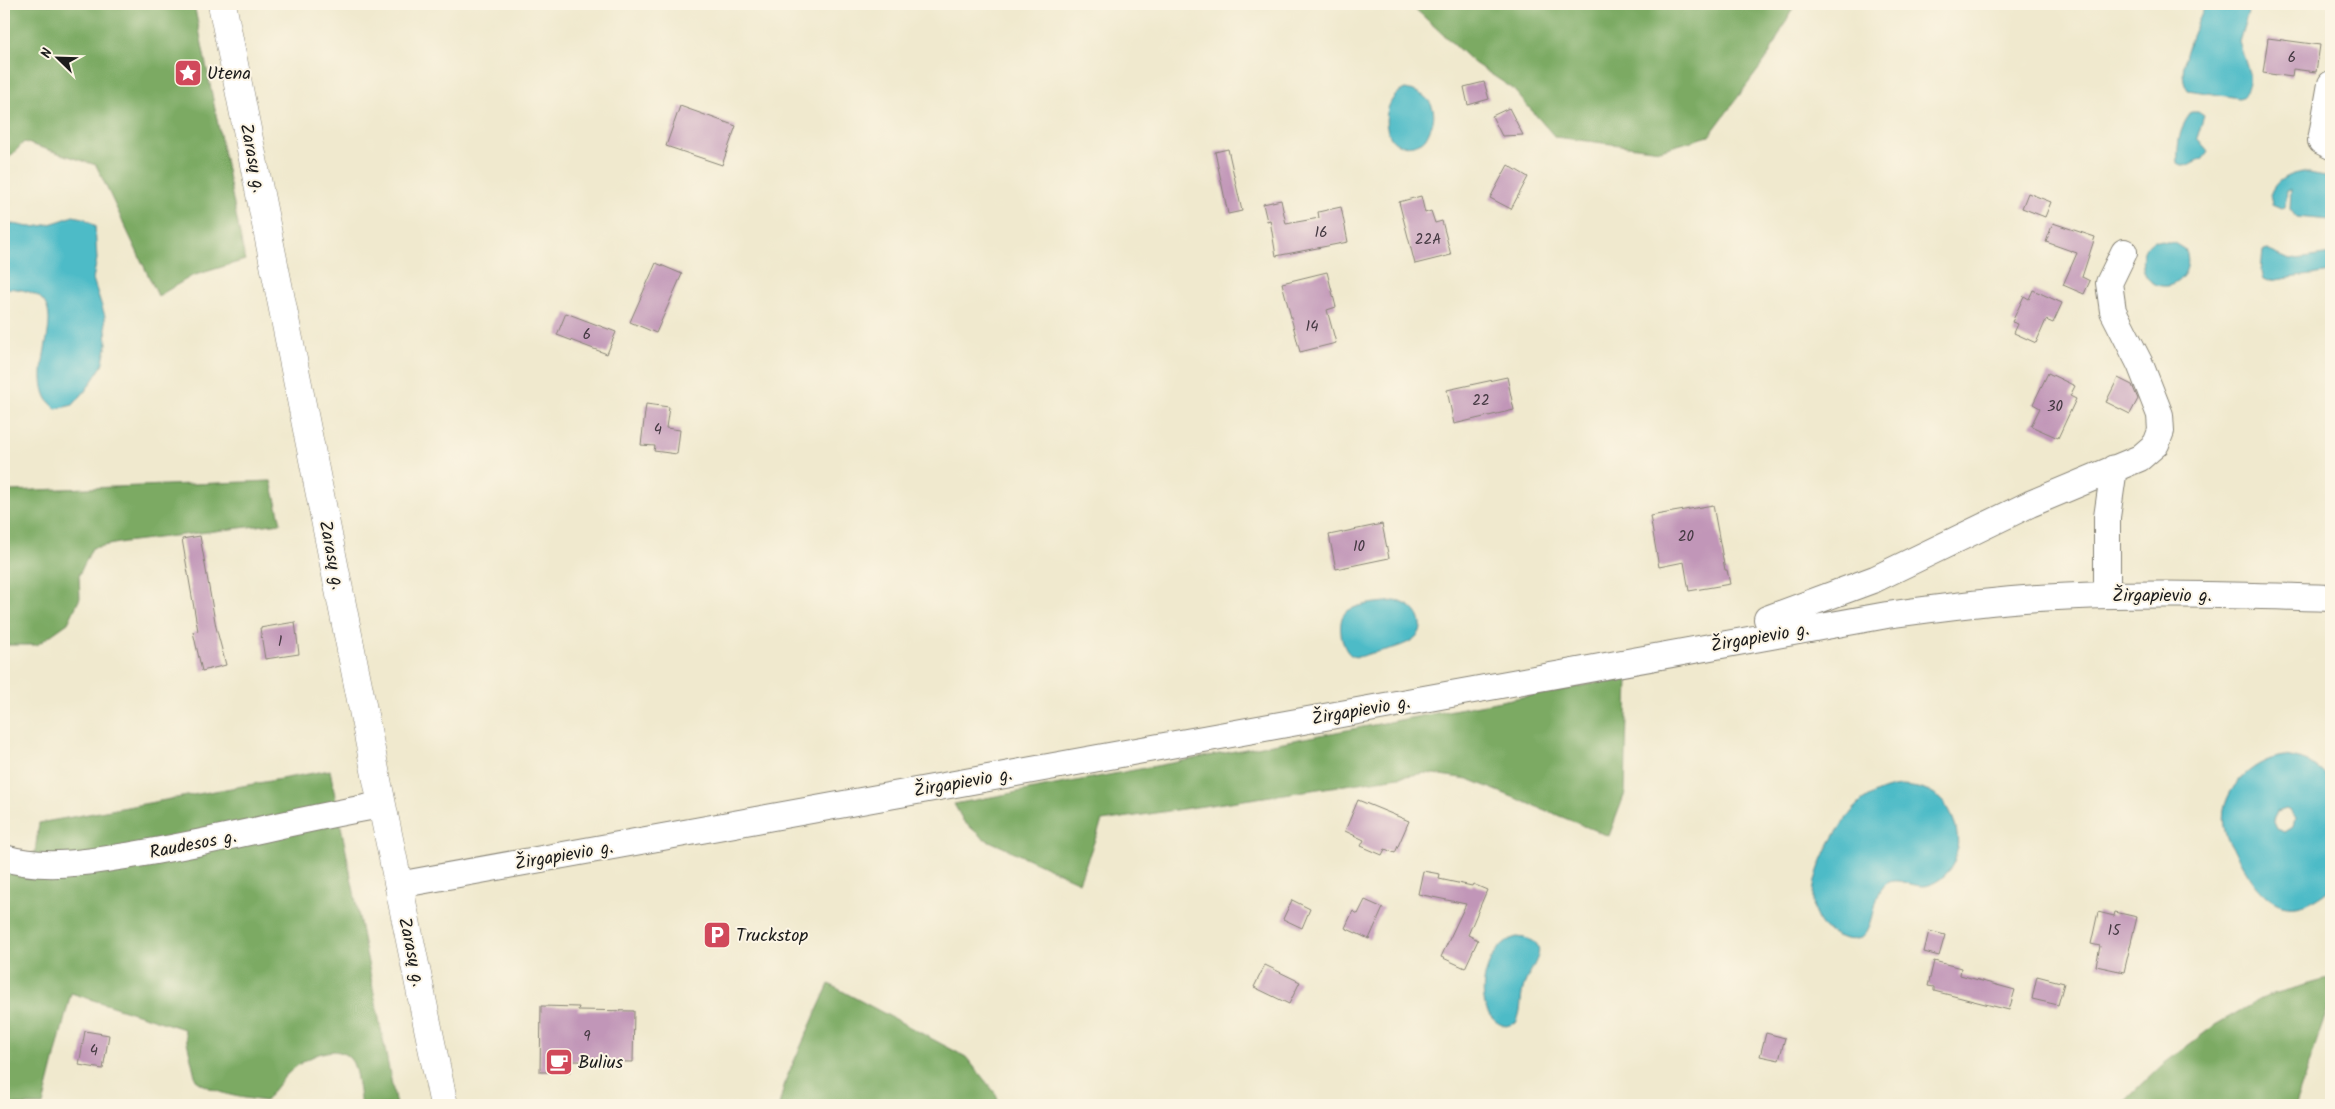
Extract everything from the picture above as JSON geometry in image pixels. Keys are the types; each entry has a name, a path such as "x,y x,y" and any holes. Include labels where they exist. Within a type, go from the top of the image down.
{"highway":[{"name":"Zarasų g.","path":"222,4 382,806 444,1105"}],"street":[{"path":"2331,84 2321,141 2331,146"},
{"path":"1768,619 1875,579 2030,504 2140,458 2156,444 2161,431 2160,414 2140,364 2113,312 2109,283 2124,252"},
{"path":"2107,595 2107,517 2114,468"},
{"name":"Žirgapievio g.","path":"398,885 1877,617 1965,604 2107,595 2208,594 2331,598"},
{"name":"Raudesos g.","path":"4,858 14,861 68,865 197,845 344,812 382,806"}],"green space":[{"path":"4,4 194,4 245,260 192,276 158,296 96,165 24,142 4,163"},
{"path":"1410,4 1795,4 1767,58 1709,136 1660,150 1555,137 1512,88 1474,63"},
{"path":"271,481 281,523 125,542 92,548 79,575 80,598 68,623 37,645 4,645 4,488 9,491"},
{"path":"1628,677 1625,793 1609,836 1468,779 1426,773 1102,821 1079,882 983,838 964,822 954,804"},
{"path":"330,770 396,1105 361,1105 356,1075 351,1060 345,1054 330,1051 314,1056 299,1064 265,1101 237,1097 220,1092 196,1080 184,1029 71,993 43,1105 4,1105 4,869 35,852 39,823"},
{"path":"2331,978 2331,999 2295,1105 2121,1105 2162,1065 2215,1025 2266,996"},
{"path":"829,984 966,1057 996,1094 1000,1105 779,1105 786,1079"},
{"path":"1691,1099 1762,1105 1665,1105"}],"water":[{"path":"2206,4 2242,4 2248,12 2239,42 2249,73 2249,83 2245,96 2239,98 2188,90 2184,81 2183,71 2188,47"},
{"path":"1405,89 1418,93 1428,100 1432,105 1434,118 1425,139 1418,144 1408,146 1394,142 1386,125 1390,104 1399,92"},
{"path":"2192,112 2198,112 2204,116 2197,138 2208,151 2202,159 2187,166 2181,166 2178,164 2180,136 2184,124"},
{"path":"2303,172 2331,177 2331,220 2296,217 2290,209 2291,190 2287,191 2285,207 2281,208 2272,204 2270,195 2275,185 2287,176"},
{"path":"73,216 84,218 95,226 97,259 93,279 105,316 107,344 102,366 86,390 73,405 56,409 46,397 42,380 49,327 48,312 42,300 29,292 4,288 4,225 37,226"},
{"path":"2154,240 2175,243 2185,249 2188,258 2184,275 2171,285 2155,284 2147,278 2143,268 2144,252 2149,243"},
{"path":"2267,250 2290,260 2331,254 2331,272 2269,281 2263,279 2261,271 2263,251"},
{"path":"1395,601 1409,606 1415,611 1421,626 1419,634 1413,640 1395,648 1359,657 1349,653 1345,648 1341,635 1341,621 1346,612 1363,605"},
{"path":"2284,756 2305,761 2322,771 2331,782 2331,888 2316,899 2302,905 2290,906 2279,904 2259,889 2230,843 2225,831 2223,817 2225,804 2238,781 2259,764","holes":["2286,809 2295,818 2293,827 2285,832 2277,829 2273,820 2277,812"]},
{"path":"1902,786 1924,790 1943,802 1955,824 1957,848 1955,860 1941,879 1929,885 1923,886 1899,881 1888,883 1883,887 1879,895 1871,923 1862,937 1854,940 1842,938 1824,928 1815,913 1813,895 1824,855 1835,835 1862,801 1878,792"},
{"path":"1517,937 1530,940 1536,944 1539,950 1538,957 1523,989 1518,1019 1516,1023 1506,1026 1494,1020 1487,1010 1484,996 1484,981 1488,966 1495,953 1505,943"}],"building":[{"path":"2268,38 2320,45 2316,72 2293,69 2292,77 2263,73"},
{"path":"1484,82 1489,99 1468,105 1464,87"},
{"path":"680,106 736,126 722,165 666,146"},
{"path":"1509,108 1523,135 1502,136 1492,116"},
{"path":"1228,149 1242,211 1228,214 1215,152"},
{"path":"1508,165 1528,177 1511,209 1490,198"},
{"path":"2028,193 2051,202 2045,217 2022,208"},
{"path":"1421,196 1425,213 1431,211 1435,223 1442,221 1451,255 1415,264 1399,202"},
{"path":"1281,200 1286,224 1319,218 1318,212 1341,207 1348,242 1276,256 1270,220 1267,221 1263,204"},
{"path":"2053,223 2095,237 2082,277 2090,281 2084,294 2063,285 2077,253 2046,242"},
{"path":"656,263 682,274 656,333 630,322"},
{"path":"1327,272 1336,307 1327,310 1336,343 1300,352 1282,283"},
{"path":"2033,290 2062,303 2053,323 2046,320 2036,343 2014,333 2018,324 2012,322 2024,296 2029,299"},
{"path":"566,313 616,332 607,354 557,335"},
{"path":"2048,373 2075,386 2070,396 2076,399 2058,438 2031,426 2040,408 2033,404"},
{"path":"1507,377 1514,410 1454,424 1447,390"},
{"path":"2118,378 2132,385 2138,399 2130,414 2106,402"},
{"path":"646,404 669,407 666,428 680,430 677,454 654,451 655,446 641,445"},
{"path":"1713,505 1725,570 1727,570 1730,584 1689,591 1684,562 1659,567 1650,516"},
{"path":"1382,524 1389,558 1336,569 1329,535"},
{"path":"200,536 216,627 226,665 202,671 193,632 198,631 182,539"},
{"path":"295,622 299,654 265,659 260,628"},
{"path":"1358,800 1409,821 1395,853 1385,849 1382,855 1361,846 1364,840 1345,831"},
{"path":"1423,871 1440,874 1439,879 1472,886 1473,884 1487,890 1468,935 1478,940 1465,968 1441,957 1466,904 1418,894"},
{"path":"1292,900 1310,909 1302,928 1283,919"},
{"path":"1365,900 1383,908 1369,939 1345,928 1353,911 1358,914"},
{"path":"2098,912 2114,916 2115,912 2137,917 2124,972 2096,966 2100,946 2091,944"},
{"path":"1929,931 1945,935 1939,956 1924,952"},
{"path":"1934,961 1961,968 1960,975 2015,990 2009,1010 1934,991 1934,987 1928,986"},
{"path":"1265,965 1300,982 1289,1004 1254,987"},
{"path":"2037,976 2064,983 2058,1005 2032,999"},
{"path":"541,1006 579,1007 578,1010 634,1011 633,1062 571,1061 570,1072 540,1072"},
{"path":"85,1031 109,1035 103,1069 79,1065"},
{"path":"1766,1033 1785,1038 1779,1060 1760,1056"}],"place":[{"name":"Utena","path":"188,73"},
{"name":"Truckstop","path":"717,935"},
{"name":"Bulius","path":"559,1062"}]}
